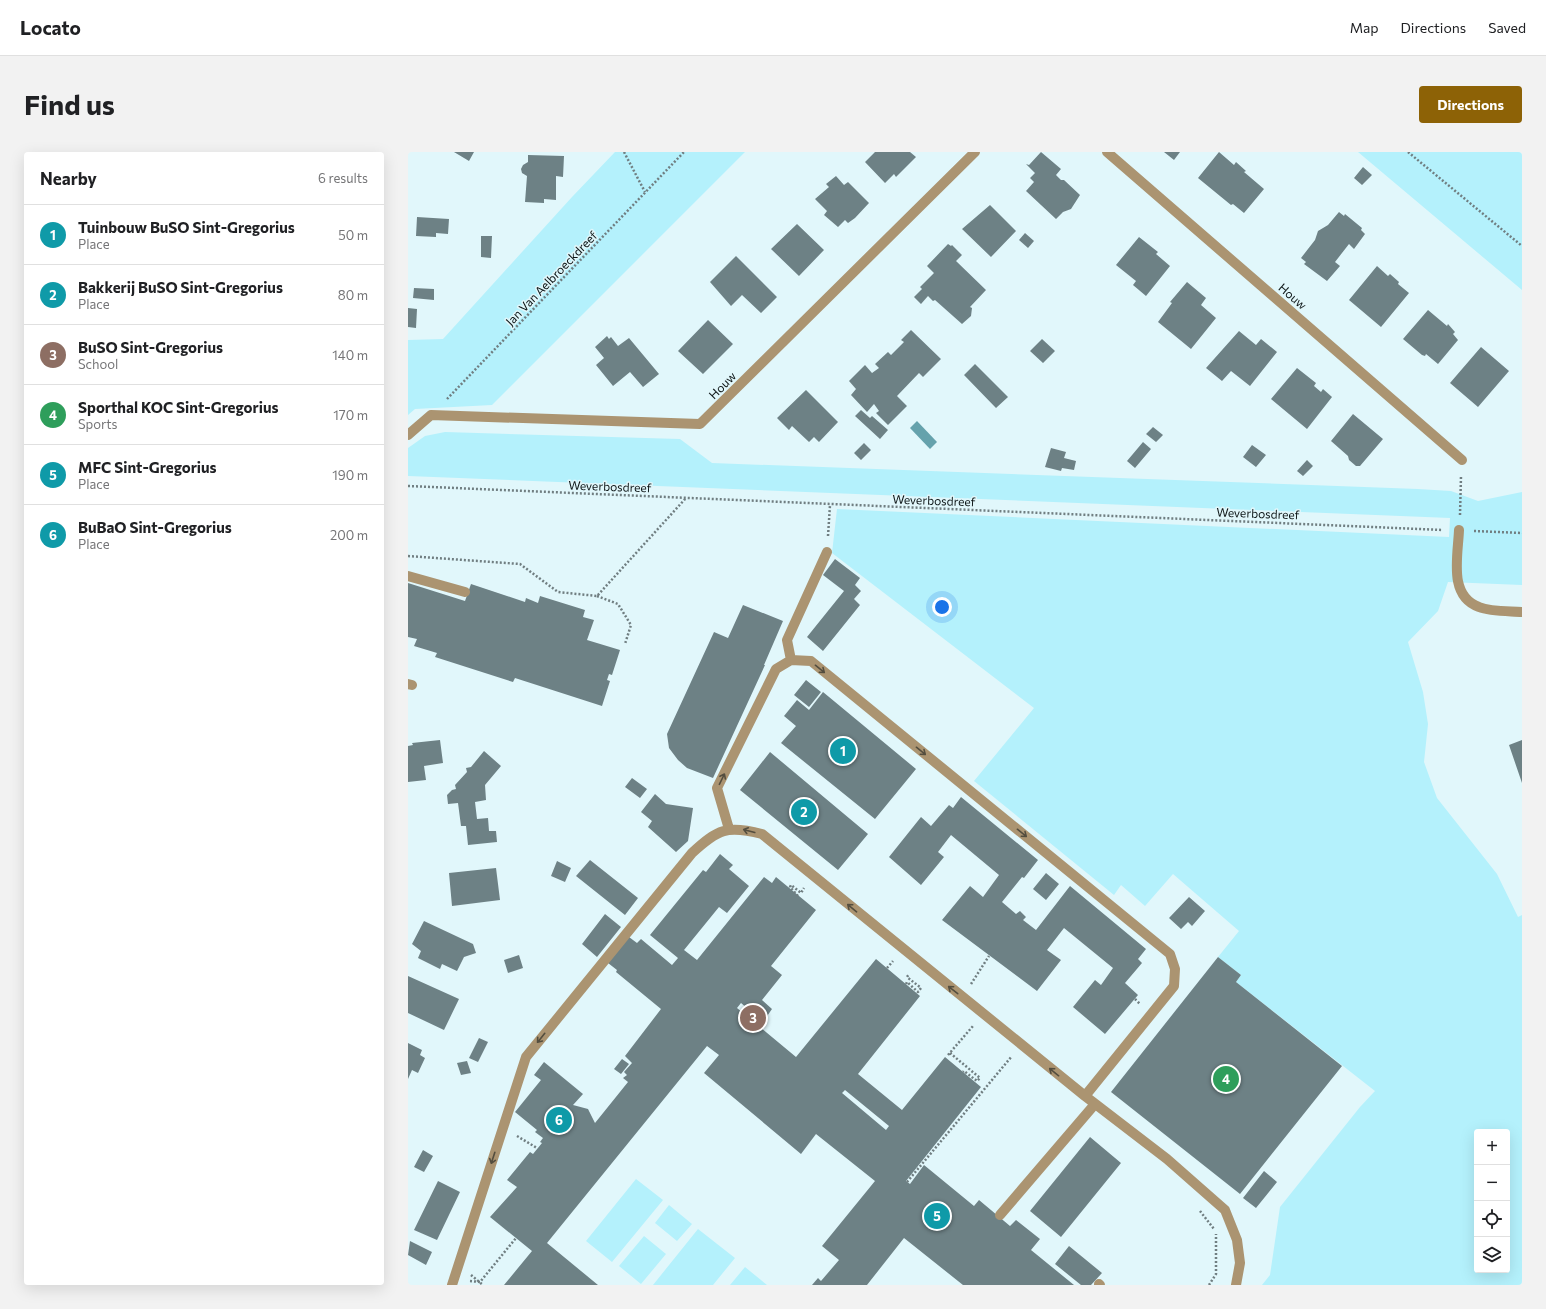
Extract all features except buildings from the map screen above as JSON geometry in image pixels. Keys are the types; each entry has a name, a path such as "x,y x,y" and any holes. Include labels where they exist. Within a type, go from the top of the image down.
{"street":[{"name":"Houw","path":"431,416 700,424 975,152"},
{"name":"Houw","path":"1107,152 1462,460"},
{"path":"408,435 431,416"},
{"path":"1459,530 1456,579 1459,590 1468,601 1480,608 1522,612"},
{"path":"791,660 787,640 827,552"},
{"path":"408,576 465,592"},
{"path":"729,829 717,788 776,669 791,660 811,662 1170,954 1175,969 1174,986 1085,1096"},
{"path":"452,1285 526,1057 692,853 708,839 729,829 740,829 762,834 1085,1096 1167,1159 1225,1210 1237,1240 1240,1263 1236,1285"},
{"path":"1000,1215 1095,1104"}],"path":[{"path":"624,152 645,193"},
{"name":"Jan Van Aelbroeckdreef","path":"431,416 684,152"},
{"path":"1408,152 1522,246"},
{"path":"1459,530 1462,460"},
{"name":"Weverbosdreef","path":"408,486 1522,533"},
{"path":"597,596 686,498"},
{"path":"827,552 830,505"},
{"path":"408,556 520,564 558,592 597,596 618,604 631,625 625,644"},
{"path":"962,997 989,956"},
{"path":"906,984 906,982 918,992 921,988 907,977"},
{"path":"753,1022 757,1017"},
{"path":"963,1072 964,1071 977,1081 980,1078 949,1054 975,1024"},
{"path":"908,1182 1013,1055"},
{"path":"513,1134 537,1148"},
{"path":"466,1285 470,1280 480,1282 516,1238"}],"shaded area":[{"path":"615,152 745,152 492,405 415,409 408,415 408,340 443,339"},
{"path":"1358,152 1522,152 1522,290"},
{"path":"917,421 937,442 930,449 910,428"},
{"path":"445,432 680,439 712,463 1418,489 1451,491 1478,501 1522,492 1522,585 1448,582 1438,611 1408,642 1423,692 1428,724 1424,762 1437,798 1497,874 1518,917 1522,915 1522,1285 1262,1285 1270,1275 1280,1207 1360,1107 1375,1091 1236,982 1241,975 1218,957 1239,931 1173,874 1145,906 1121,885 1114,895 974,781 1034,708 832,553 837,509 1449,537 1450,518 408,476 408,448 425,436"},
{"path":"636,1179 663,1200 612,1262 586,1241"},
{"path":"669,1205 692,1224 677,1241 655,1223"},
{"path":"698,1229 735,1258 713,1285 653,1285"},
{"path":"644,1236 666,1254 641,1284 619,1266"},
{"path":"745,1267 767,1285 730,1285"}],"place":[{"name":"Tuinbouw BuSO Sint-Gregorius","path":"843,751"},
{"name":"Bakkerij BuSO Sint-Gregorius","path":"804,812"},
{"name":"BuSO Sint-Gregorius","path":"753,1018"},
{"name":"Sporthal KOC Sint-Gregorius","path":"1226,1079"},
{"name":"BuBaO Sint-Gregorius","path":"559,1120"},
{"name":"MFC Sint-Gregorius","path":"937,1216"}]}
